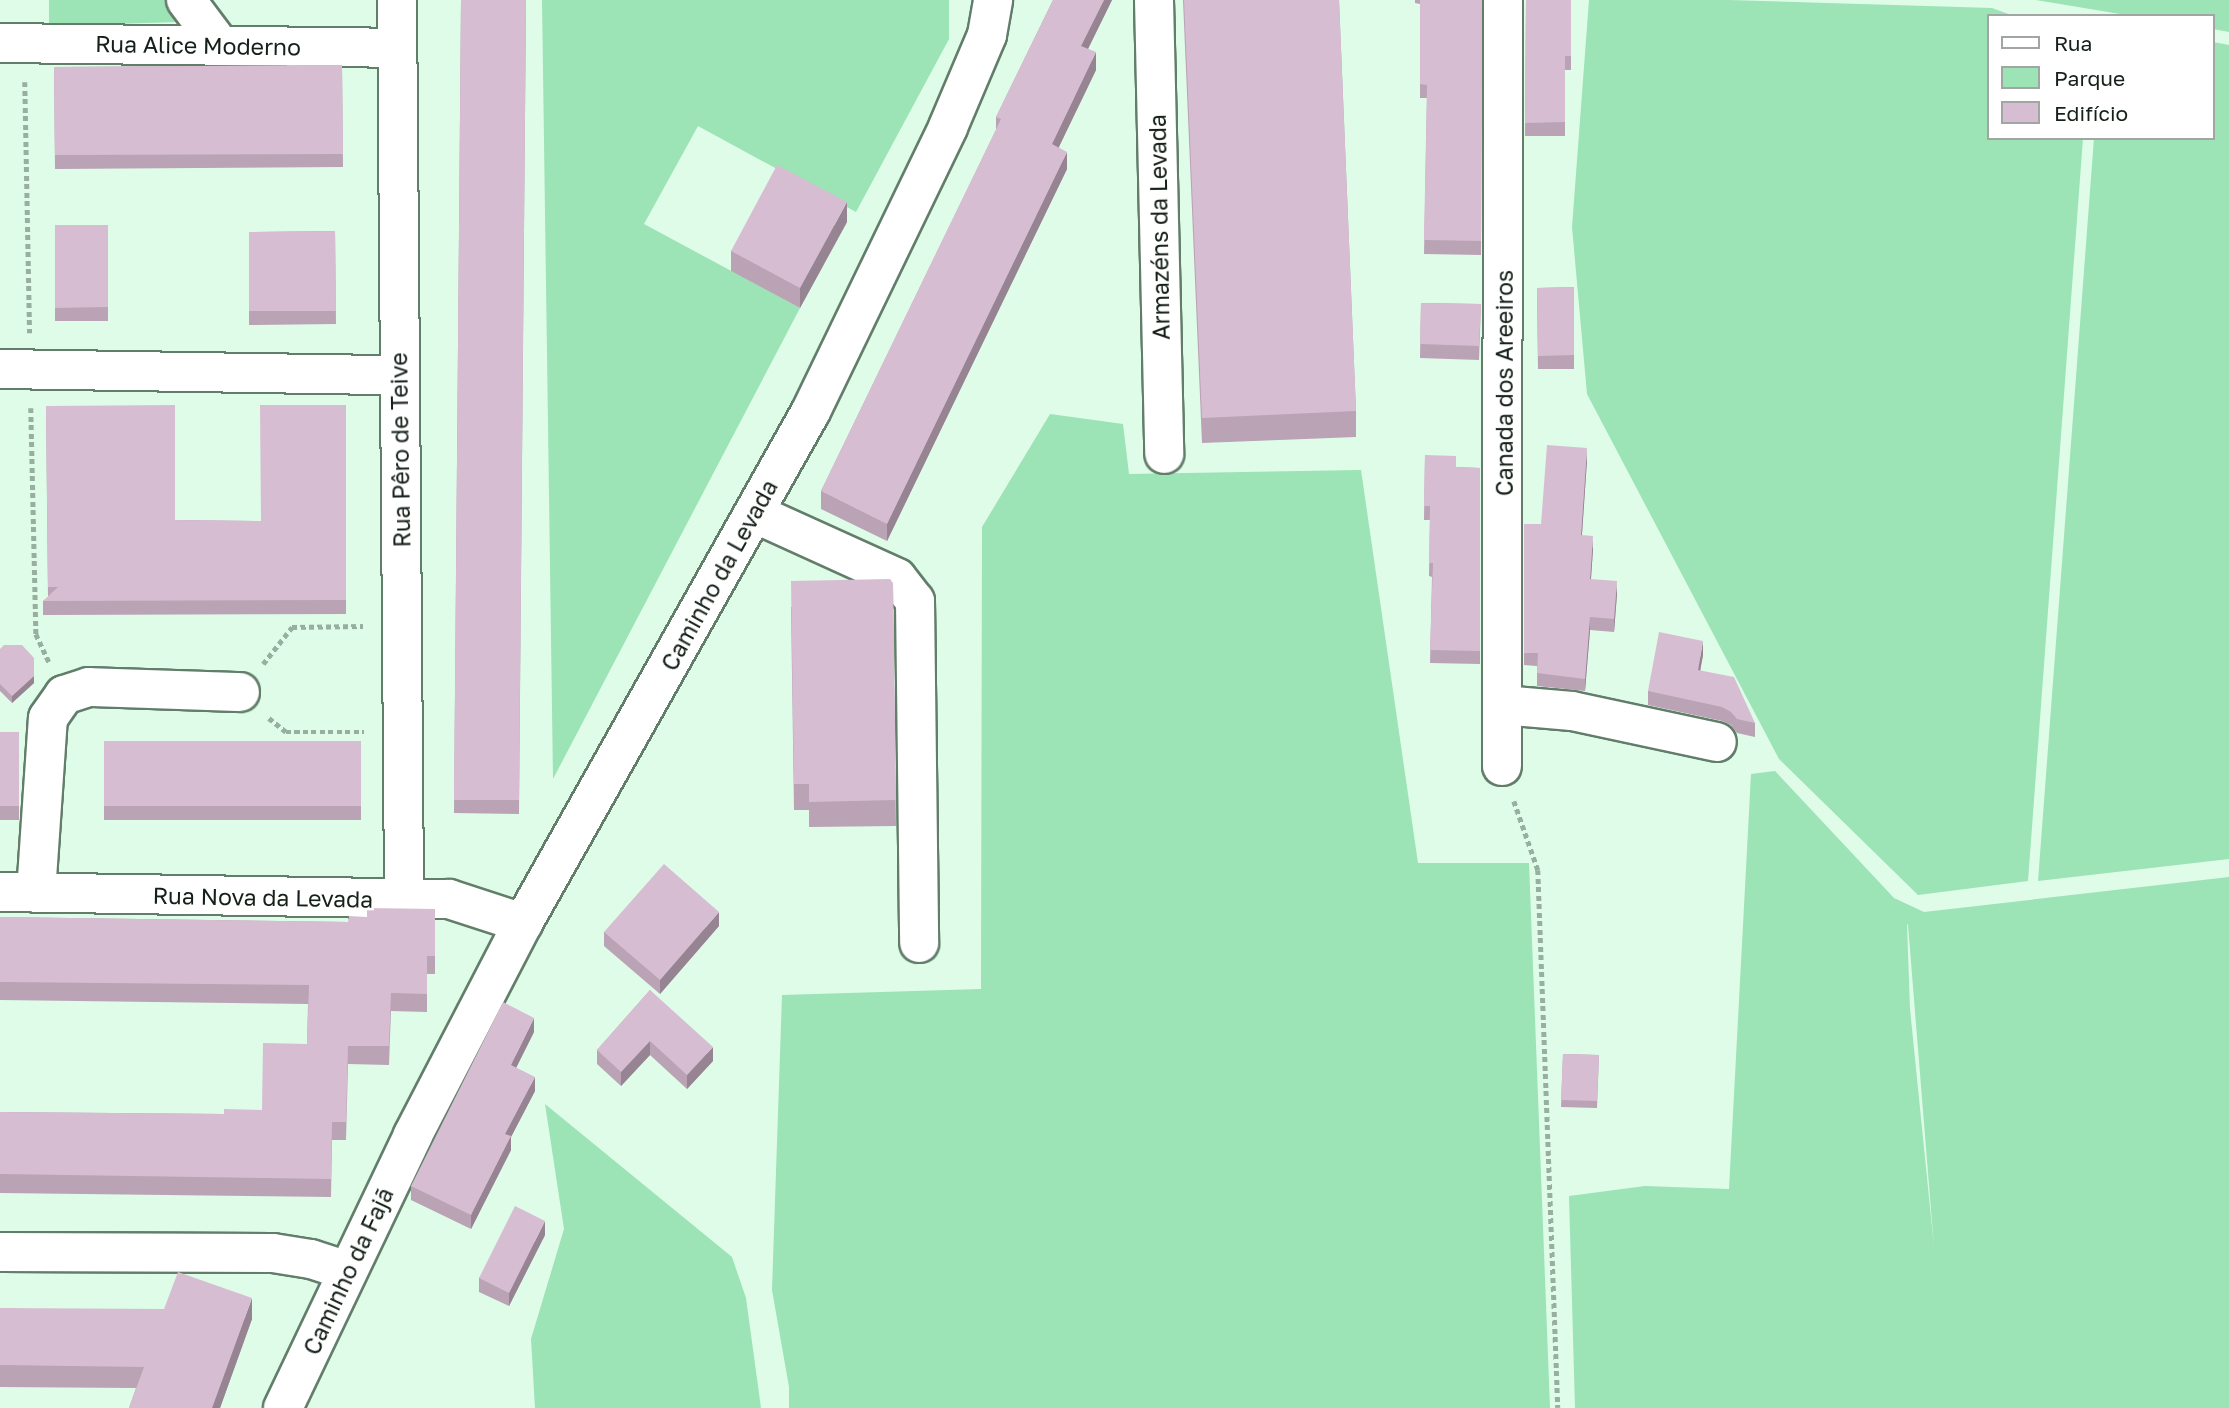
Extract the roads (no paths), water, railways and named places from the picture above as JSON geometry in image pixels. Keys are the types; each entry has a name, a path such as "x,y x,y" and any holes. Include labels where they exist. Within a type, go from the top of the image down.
{"street":[{"path":"186,0 219,44"},
{"name":"Rua Pêro de Teive","path":"397,0 404,899"},
{"name":"Caminho da Levada","path":"413,1135 523,923 811,411 900,231 972,72 987,35 993,0"},
{"name":"Armazéns da Levada","path":"1154,0 1164,454"},
{"name":"Canada dos Areeiros","path":"1502,766 1503,0"},
{"name":"Rua Alice Moderno","path":"0,43 396,48"},
{"path":"0,369 399,375"},
{"path":"754,513 897,578 915,601 919,943"},
{"path":"18,893 48,718 64,695 89,687 240,692"},
{"path":"1502,705 1572,711 1717,742"},
{"name":"Rua Nova da Levada","path":"18,893 449,900 523,923"},
{"name":"Caminho da Fajã","path":"283,1408 413,1135"},
{"path":"0,1252 273,1253 311,1259 347,1271"}]}
